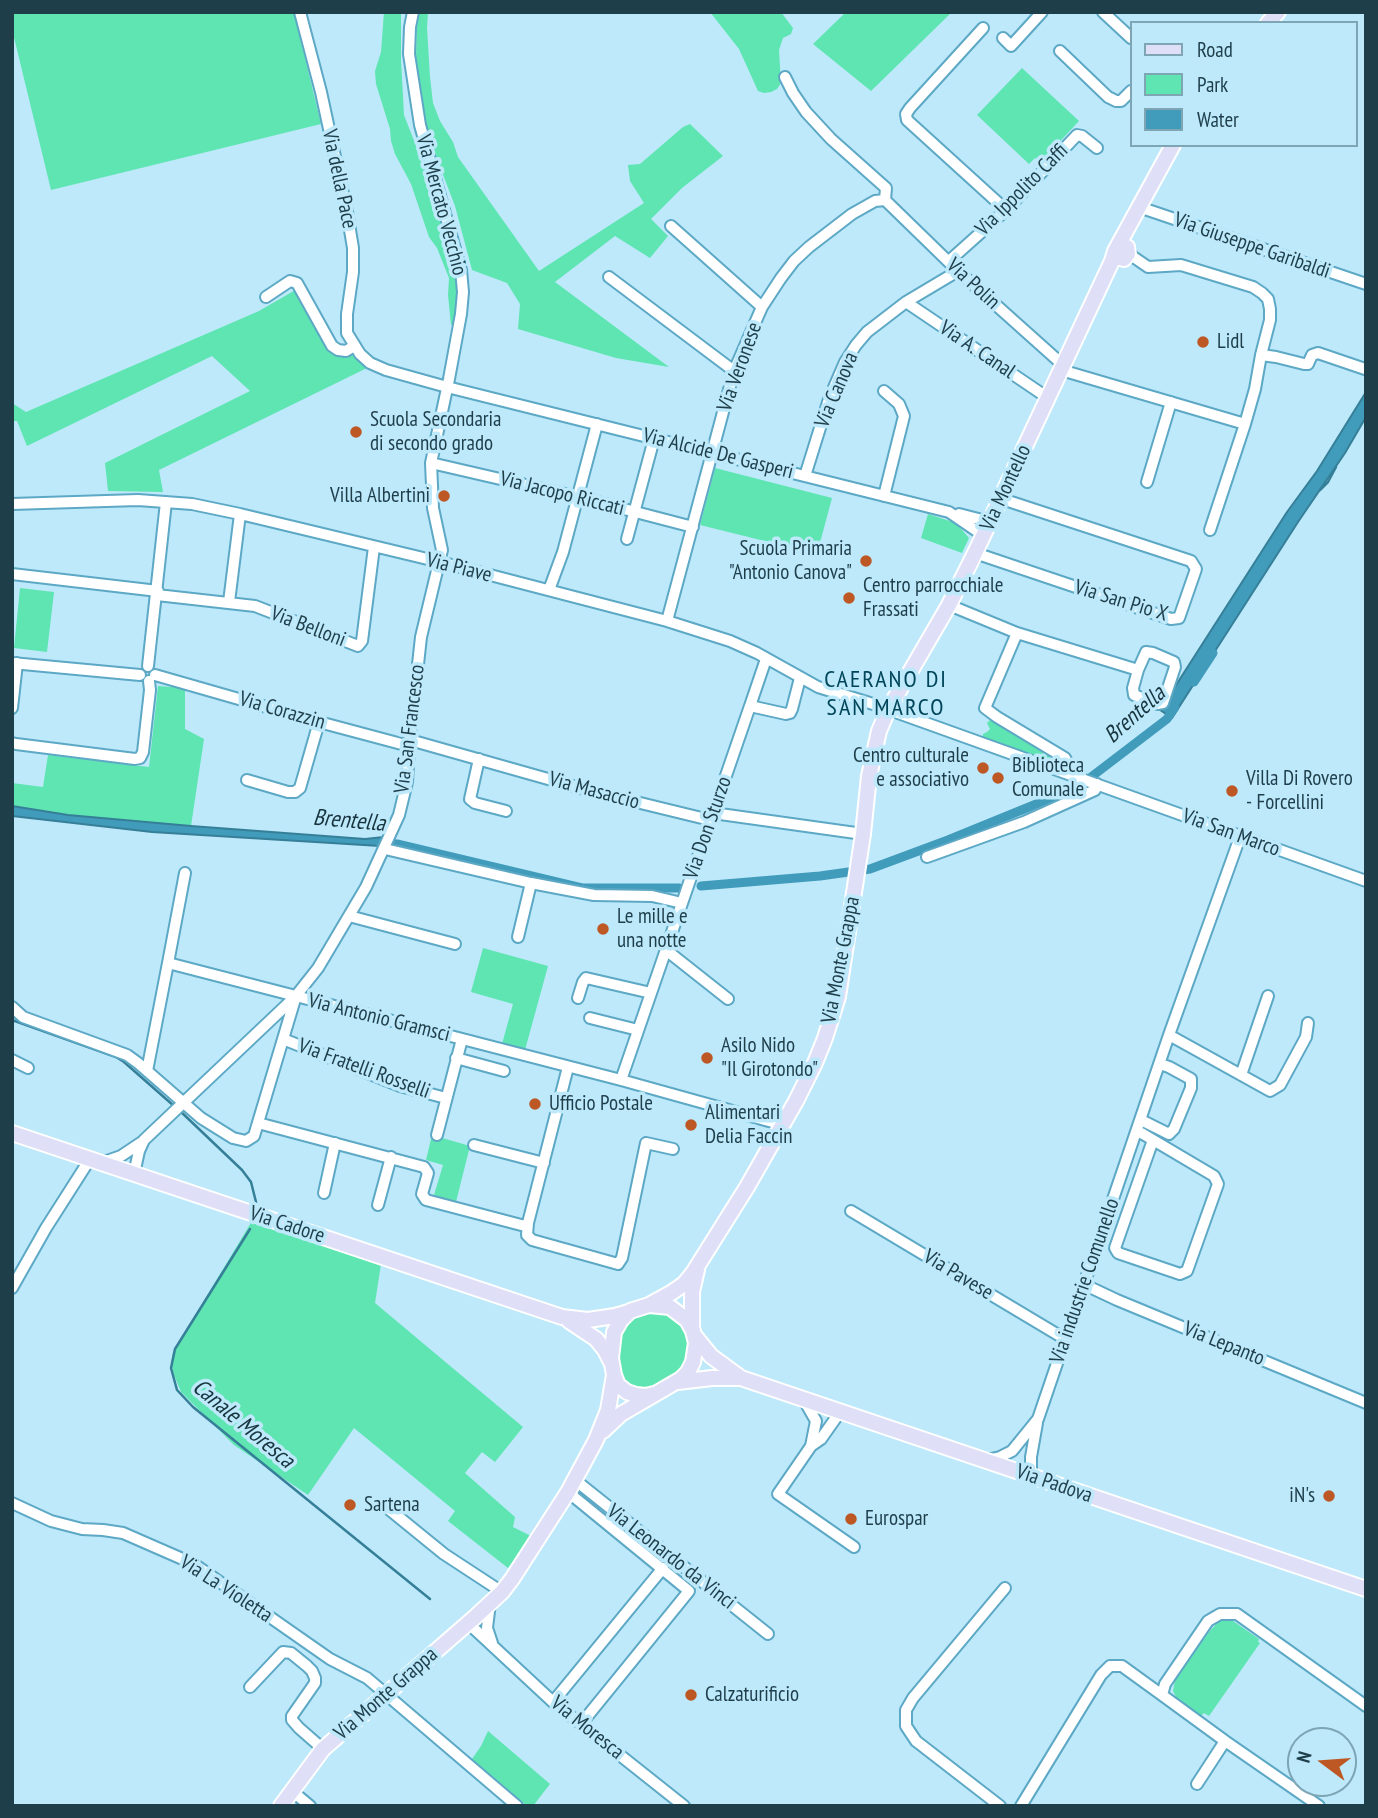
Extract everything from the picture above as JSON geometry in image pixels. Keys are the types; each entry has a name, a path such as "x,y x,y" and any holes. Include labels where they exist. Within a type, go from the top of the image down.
{"main road":[{"name":"Via Montello","path":"888,710 949,605 1002,499 1062,368 1121,252 1139,207 1172,147"},
{"name":"Via Monte Grappa","path":"281,1806 323,1749 471,1621 512,1578 571,1486 596,1440 608,1410 613,1370 611,1346 614,1332 621,1320 630,1311 649,1305 680,1287 699,1265 783,1125 815,1063 834,1013 874,751 888,710"},
{"name":"Via Cadore","path":"12,1133 562,1317 580,1326 596,1339 605,1350 613,1370"},
{"name":"Via Monte Grappa","path":"596,1440 617,1417 678,1382 688,1372 696,1346 692,1292 699,1265"},
{"path":"649,1305 673,1308 687,1320 693,1331"},
{"name":"Via Cadore","path":"562,1317 588,1320 630,1311"},
{"name":"Via Padova","path":"693,1331 711,1356 741,1378 1366,1589"},
{"path":"613,1370 621,1387 630,1394 654,1394"},
{"name":"Via Padova","path":"678,1382 741,1378"}],"street":[{"name":"Via della Pace","path":"300,12 321,92 347,212 353,260 347,332 354,346"},
{"name":"Via Mercato Vecchio","path":"413,12 409,54 420,125 461,270 463,292 431,463 433,508 442,550 440,562"},
{"path":"1003,38 1012,46 1042,12"},
{"path":"1103,12 1116,16 1130,37"},
{"path":"983,28 906,114 907,120 1006,210"},
{"path":"1060,51 1108,97 1121,101 1130,92"},
{"name":"Via Polin","path":"785,77 806,112 831,139 886,188 880,200 1062,368"},
{"name":"Via Ippolito Caffi","path":"949,261 1006,210 1077,135 1097,148"},
{"name":"Via Veronese","path":"667,621 734,371 762,307 780,278 809,247 852,214 880,200"},
{"name":"Via Giuseppe Garibaldi","path":"1139,207 1366,284"},
{"path":"671,226 762,307"},
{"path":"1121,252 1148,267 1181,265 1253,287 1268,299 1270,320 1255,389 1210,530"},
{"name":"Via Canova","path":"805,475 830,399 845,362 856,345 867,332 906,302 958,271"},
{"path":"609,277 734,371"},
{"path":"266,297 290,281 297,284 332,346 338,351 346,351 354,346 370,363 378,367 447,387"},
{"name":"Via A. Canal","path":"906,302 1048,398"},
{"path":"1261,355 1308,364 1312,355 1318,353 1365,369"},
{"path":"1062,368 1245,424"},
{"name":"Via Alcide De Gasperi","path":"447,387 949,512 987,529"},
{"path":"884,391 899,404 904,416 884,496"},
{"path":"1147,482 1171,402"},
{"path":"549,590 563,552 597,424"},
{"path":"627,539 654,439"},
{"name":"Via Jacopo Riccati","path":"431,463 693,527"},
{"name":"Via San Pio X","path":"975,553 1171,620 1179,618 1196,569 1191,561 1002,499"},
{"name":"Via Piave","path":"12,505 138,500 192,504 440,562 730,640 818,687 1073,776"},
{"path":"12,743 140,758 150,690 148,674 166,502"},
{"path":"229,603 240,514"},
{"name":"Via Belloni","path":"12,574 255,606 356,646 362,641 374,547"},
{"name":"Via San Francesco","path":"95,1161 126,1153 144,1140 295,997 332,946 366,887 399,815 407,782 421,637 440,562"},
{"path":"949,605 1017,633 1138,670"},
{"path":"1017,633 985,708 1065,758 1073,776"},
{"path":"1146,652 1174,662 1175,667 1163,703 1157,704 1134,695 1138,670 1146,652"},
{"name":"Via Don Sturzo","path":"621,1080 765,659"},
{"path":"12,708 15,663"},
{"name":"Via Corazzin","path":"15,663 148,674 318,722 410,743"},
{"path":"750,706 790,713 800,678"},
{"path":"247,780 288,792 295,792 300,788 318,722"},
{"name":"Via Masaccio","path":"410,743 479,759 587,790 711,816 863,834"},
{"path":"479,759 470,799 475,803 506,811"},
{"name":"Via San Marco","path":"1073,776 1366,881"},
{"path":"927,857 1028,821 1095,790 1093,783"},
{"name":"Via industrie Comunello","path":"1023,1439 1038,1419 1169,1035 1240,837"},
{"path":"385,848 531,883 594,895 652,896 682,903"},
{"path":"147,1071 185,873"},
{"path":"518,937 531,883"},
{"path":"349,916 455,944"},
{"path":"666,950 728,999"},
{"path":"168,963 295,997"},
{"path":"578,999 586,978 651,993"},
{"path":"1241,1075 1268,996"},
{"name":"Via Antonio Gramsci","path":"295,997 621,1080 783,1125"},
{"name":"Via Fratelli Rosselli","path":"258,1123 295,997"},
{"path":"12,1007 23,1017 127,1055 182,1105 219,1130 242,1140 251,1140 258,1123 391,1157 424,1167 428,1173 422,1194 429,1202 522,1226 528,1223"},
{"path":"590,1018 638,1030"},
{"path":"1169,1035 1270,1091 1280,1084 1306,1037 1308,1023"},
{"name":"Via Fratelli Rosselli","path":"283,1039 400,1086 446,1098"},
{"name":"Via Antonio Gramsci","path":"436,1135 462,1039"},
{"name":"Via Antonio Gramsci","path":"456,1058 504,1071"},
{"path":"12,1060 28,1068"},
{"path":"1139,1125 1169,1134 1174,1129 1191,1088 1191,1079 1160,1064"},
{"path":"568,1067 528,1223 527,1235 532,1240 618,1264 622,1258 646,1143 673,1149"},
{"path":"1139,1125 1153,1140 1214,1176 1218,1184 1187,1271 1180,1274 1118,1253 1115,1248 1153,1140"},
{"path":"130,1172 144,1140"},
{"path":"324,1192 335,1143"},
{"path":"474,1145 544,1163"},
{"path":"126,1153 123,1161 130,1172"},
{"path":"378,1205 391,1157"},
{"path":"12,1288 46,1228 95,1161"},
{"name":"Via Pavese","path":"851,1211 1065,1339"},
{"name":"Via Lepanto","path":"1083,1284 1366,1403"},
{"path":"804,1400 816,1421 811,1446"},
{"path":"816,1421 837,1411"},
{"path":"837,1411 821,1439 811,1446 778,1494 853,1546"},
{"path":"1031,1476 1031,1457 1038,1419"},
{"path":"985,1461 1012,1451 1023,1439"},
{"path":"1014,1471 1016,1454 1023,1439"},
{"path":"571,1486 690,1591 581,1724"},
{"name":"Via Leonardo da Vinci","path":"571,1486 768,1634"},
{"name":"Via La Violetta","path":"12,1503 51,1521 82,1529 123,1533 194,1564 330,1659 367,1678 517,1806"},
{"path":"385,1506 444,1554 502,1591"},
{"path":"553,1702 663,1568"},
{"path":"1000,1806 916,1741 906,1726 906,1710 913,1698 1005,1588"},
{"path":"487,1628 489,1603"},
{"path":"1162,1695 1165,1684 1208,1621 1220,1614 1237,1615 1366,1706"},
{"path":"471,1621 482,1622 493,1646"},
{"name":"Via Moresca","path":"471,1621 493,1646 553,1702 684,1806"},
{"path":"250,1686 283,1652 291,1653 307,1666 312,1671 315,1683 292,1716 292,1720 323,1749"},
{"path":"1021,1806 1101,1675 1110,1665 1122,1665 1319,1806"},
{"path":"1197,1784 1225,1741"},
{"path":"292,1791 310,1806"}],"green space":[{"path":"12,12 294,12 321,124 51,190 12,29"},
{"path":"384,12 401,12 404,115 441,210 461,288 456,323 451,325 449,278 437,248 429,237 411,184 395,154 376,84 375,71 381,52"},
{"path":"417,12 428,12 430,77 433,103 440,121 453,142 458,157 539,271 644,203 630,181 628,165 640,164 683,127 690,124 723,156 682,188 651,219 668,236 650,258 615,236 555,282 669,367 616,358 518,329 520,304 507,283 472,270 455,206 419,112"},
{"path":"710,12 781,12 793,28 791,34 783,38 779,50 781,83 777,89 764,93 758,91 739,49"},
{"path":"846,12 952,12 871,91 813,44"},
{"path":"1022,68 1079,121 1040,163 1035,158 1029,164 977,115"},
{"path":"297,289 333,354 349,353 369,367 159,470 163,492 108,491 105,463 250,391 212,356 27,446 17,421 12,421 12,403 26,412 259,311"},
{"path":"715,468 832,498 817,554 700,525"},
{"path":"928,514 956,523 969,538 962,553 921,538"},
{"path":"20,588 54,592 47,652 14,648"},
{"path":"158,686 185,688 185,729 204,739 191,826 68,815 12,806 12,783 43,787 48,755 149,767"},
{"path":"990,720 1059,761 1058,764 1054,765 983,739 983,734 990,729 987,723"},
{"path":"483,948 548,966 525,1050 502,1044 513,1004 471,992"},
{"path":"432,1135 470,1146 456,1202 434,1195 443,1165 426,1160"},
{"path":"252,1221 381,1264 375,1303 523,1427 495,1462 482,1452 465,1473 515,1517 513,1527 531,1536 508,1568 448,1521 455,1511 354,1428 308,1495 234,1445 181,1392 171,1363 173,1352"},
{"path":"650,1311 667,1312 683,1323 690,1339 689,1358 679,1373 651,1389 634,1389 624,1382 618,1369 619,1335 624,1325 634,1316"},
{"path":"1224,1619 1233,1621 1259,1639 1260,1643 1209,1716 1204,1713 1201,1716 1177,1699 1173,1691 1175,1680 1209,1632"},
{"path":"488,1731 550,1784 533,1806 527,1806 472,1759"}],"water":[{"path":"1366,392 1366,417 1345,453 1172,718 1160,710"},
{"path":"12,806 68,815 191,826 365,839 384,837 380,846 152,832 12,816"}],"waterway":[{"path":"1320,490 1336,467"},
{"name":"Brentella","path":"1194,682 1213,653"},
{"name":"Brentella","path":"701,886 870,869 948,840 1078,787 1167,719 1175,707"},
{"name":"Brentella","path":"380,843 397,844 582,888 679,888"},
{"name":"Canale Moresca","path":"12,1020 116,1057 174,1106"},
{"name":"Canale Moresca","path":"179,1110 242,1170 251,1182 256,1202"},
{"name":"Canale Moresca","path":"250,1229 175,1349 171,1368 177,1390 193,1407 430,1599"}],"place":[{"name":"Lidl","path":"1203,342"},
{"name":"Scuola Secondaria di secondo grado","path":"356,432"},
{"name":"Villa Albertini","path":"444,496"},
{"name":"Scuola Primaria \"Antonio Canova\"","path":"866,561"},
{"name":"Centro parrocchiale Frassati","path":"849,598"},
{"name":"Centro culturale e associativo","path":"983,768"},
{"name":"Biblioteca Comunale","path":"998,778"},
{"name":"Villa Di Rovero - Forcellini","path":"1232,791"},
{"name":"Le mille e una notte","path":"603,929"},
{"name":"Asilo Nido \"Il Girotondo\"","path":"707,1058"},
{"name":"Ufficio Postale","path":"535,1104"},
{"name":"Alimentari Delia Faccin","path":"691,1125"},
{"name":"iN's","path":"1329,1496"},
{"name":"Sartena","path":"350,1505"},
{"name":"Eurospar","path":"851,1519"},
{"name":"Calzaturificio","path":"691,1695"}],"district":[{"name":"CAERANO DI SAN MARCO","path":"886,694"}]}
